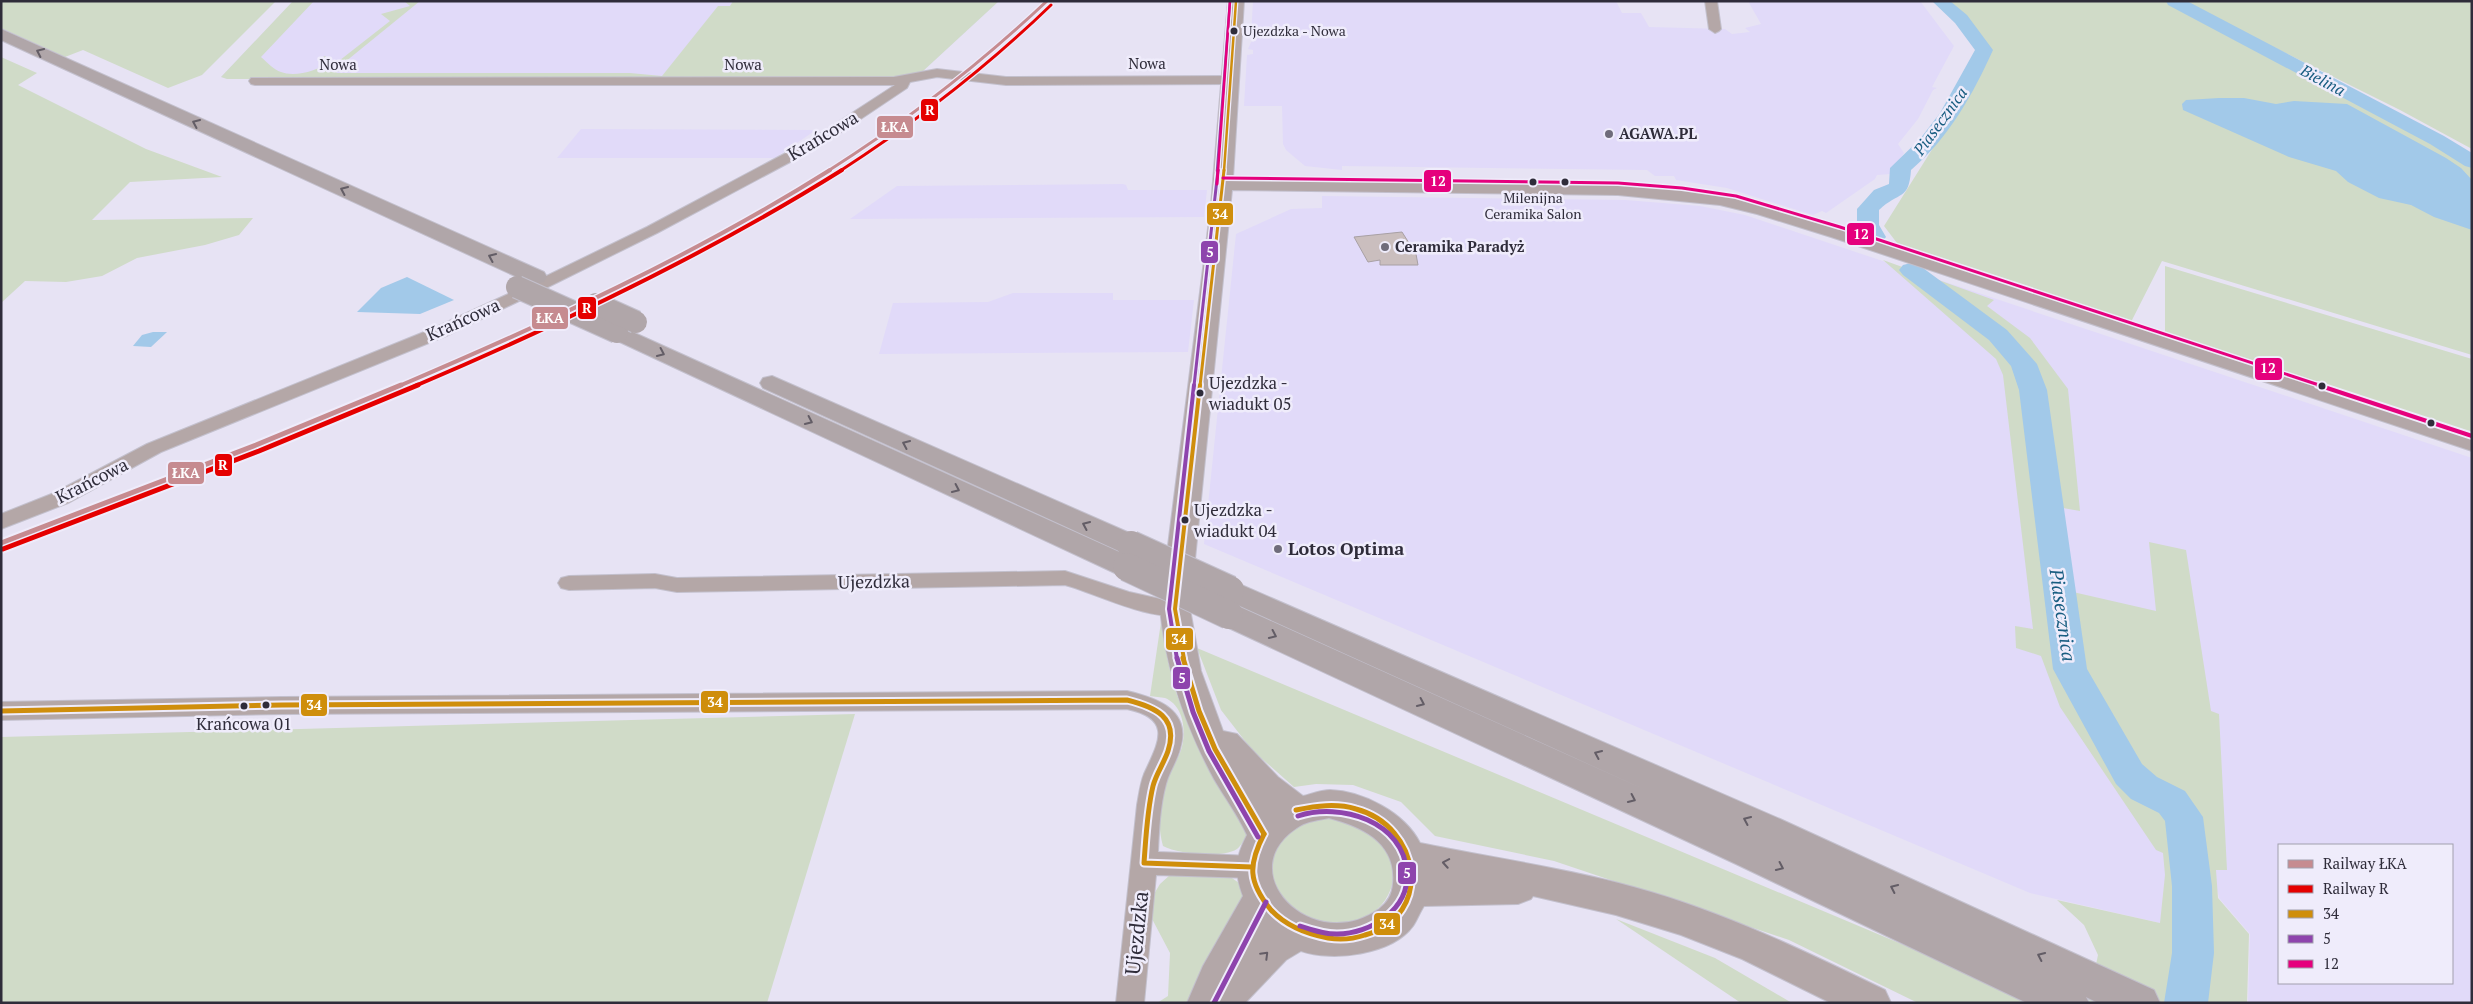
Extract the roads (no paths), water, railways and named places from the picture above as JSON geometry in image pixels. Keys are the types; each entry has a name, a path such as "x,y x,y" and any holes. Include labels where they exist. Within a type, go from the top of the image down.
{"highway":[{"path":"1,34 527,282"},
{"path":"1,49 527,282 1129,556 1229,602 1767,861 2077,990 2140,1003"}],"main road":[{"path":"1236,1 1223,184 1176,609 1180,651 1188,681 1225,767 1260,822 1264,834"},
{"path":"1223,184 1618,190 1671,192 1722,199 1762,209 1838,233 2472,443"},
{"path":"1201,714 1246,768 1266,787 1296,810"},
{"path":"1206,1003 1256,883 1256,852 1264,834 1278,820 1296,810 1330,804 1363,811 1392,829 1410,873 1398,914 1388,924 1369,935 1345,940 1321,939 1298,932 1276,917 1256,883"},
{"path":"1410,873 1562,888 1607,896 1684,918 1785,961 1871,1003"},
{"path":"1219,1003 1272,948 1298,932"}],"street":[{"path":"1711,1 1715,29"},
{"name":"Nowa","path":"255,81 904,80 937,73 1006,81 1231,80"},
{"name":"Krańcowa","path":"1,522 61,498 154,448 440,332 545,283 652,230 817,142 903,85 904,80"},
{"name":"Ujezdzka","path":"569,583 655,581 677,585 1065,578 1080,581 1116,596 1176,609"},
{"name":"Ujezdzka","path":"1,711 266,706 863,704 1127,700 1144,703 1158,709 1166,718 1171,731 1168,749 1155,777 1148,808 1130,1003"},
{"path":"1144,863 1256,883"}],"water":[{"path":"2244,98 2276,104 2294,101 2347,104 2461,168 2472,180 2472,230 2434,217 2411,205 2379,198 2348,182 2336,171 2289,157 2183,110 2182,104 2186,100"},
{"path":"407,277 454,300 420,314 357,312 381,288"},
{"path":"153,332 167,332 151,347 133,346 142,335"}],"waterway":[{"name":"Piasecznica","path":"1874,237 1868,225 1868,209 1882,195 1899,187 1901,168 1927,144 1939,129 1959,98 1984,50 1961,19 1940,1"},
{"name":"Bielina","path":"2174,1 2437,140 2472,162"},
{"name":"Piasecznica","path":"1911,270 1998,335 2024,364 2033,390 2070,669 2129,774 2144,788 2172,802 2184,817 2192,886 2193,953 2186,1003"}],"rail line":[{"name":"ŁKA","path":"1,543 171,479 424,376 507,339 670,259 772,204 869,145 915,113 960,78 1047,1"},
{"name":"R","path":"3,549 343,417 510,344 674,264 776,209 873,150 965,83 1051,5"}],"place":[{"name":"Ujezdzka - Nowa","path":"1234,31"},
{"name":"AGAWA.PL","path":"1609,134"},
{"name":"Milenijna Ceramika Salon","path":"1533,182"},
{"name":"Ceramika Paradyż","path":"1385,247"},
{"name":"Ujezdzka - wiadukt 05","path":"1200,393"},
{"name":"Ujezdzka - wiadukt 04","path":"1185,520"},
{"name":"Lotos Optima","path":"1278,549"},
{"name":"Krańcowa 01","path":"244,706"}]}
